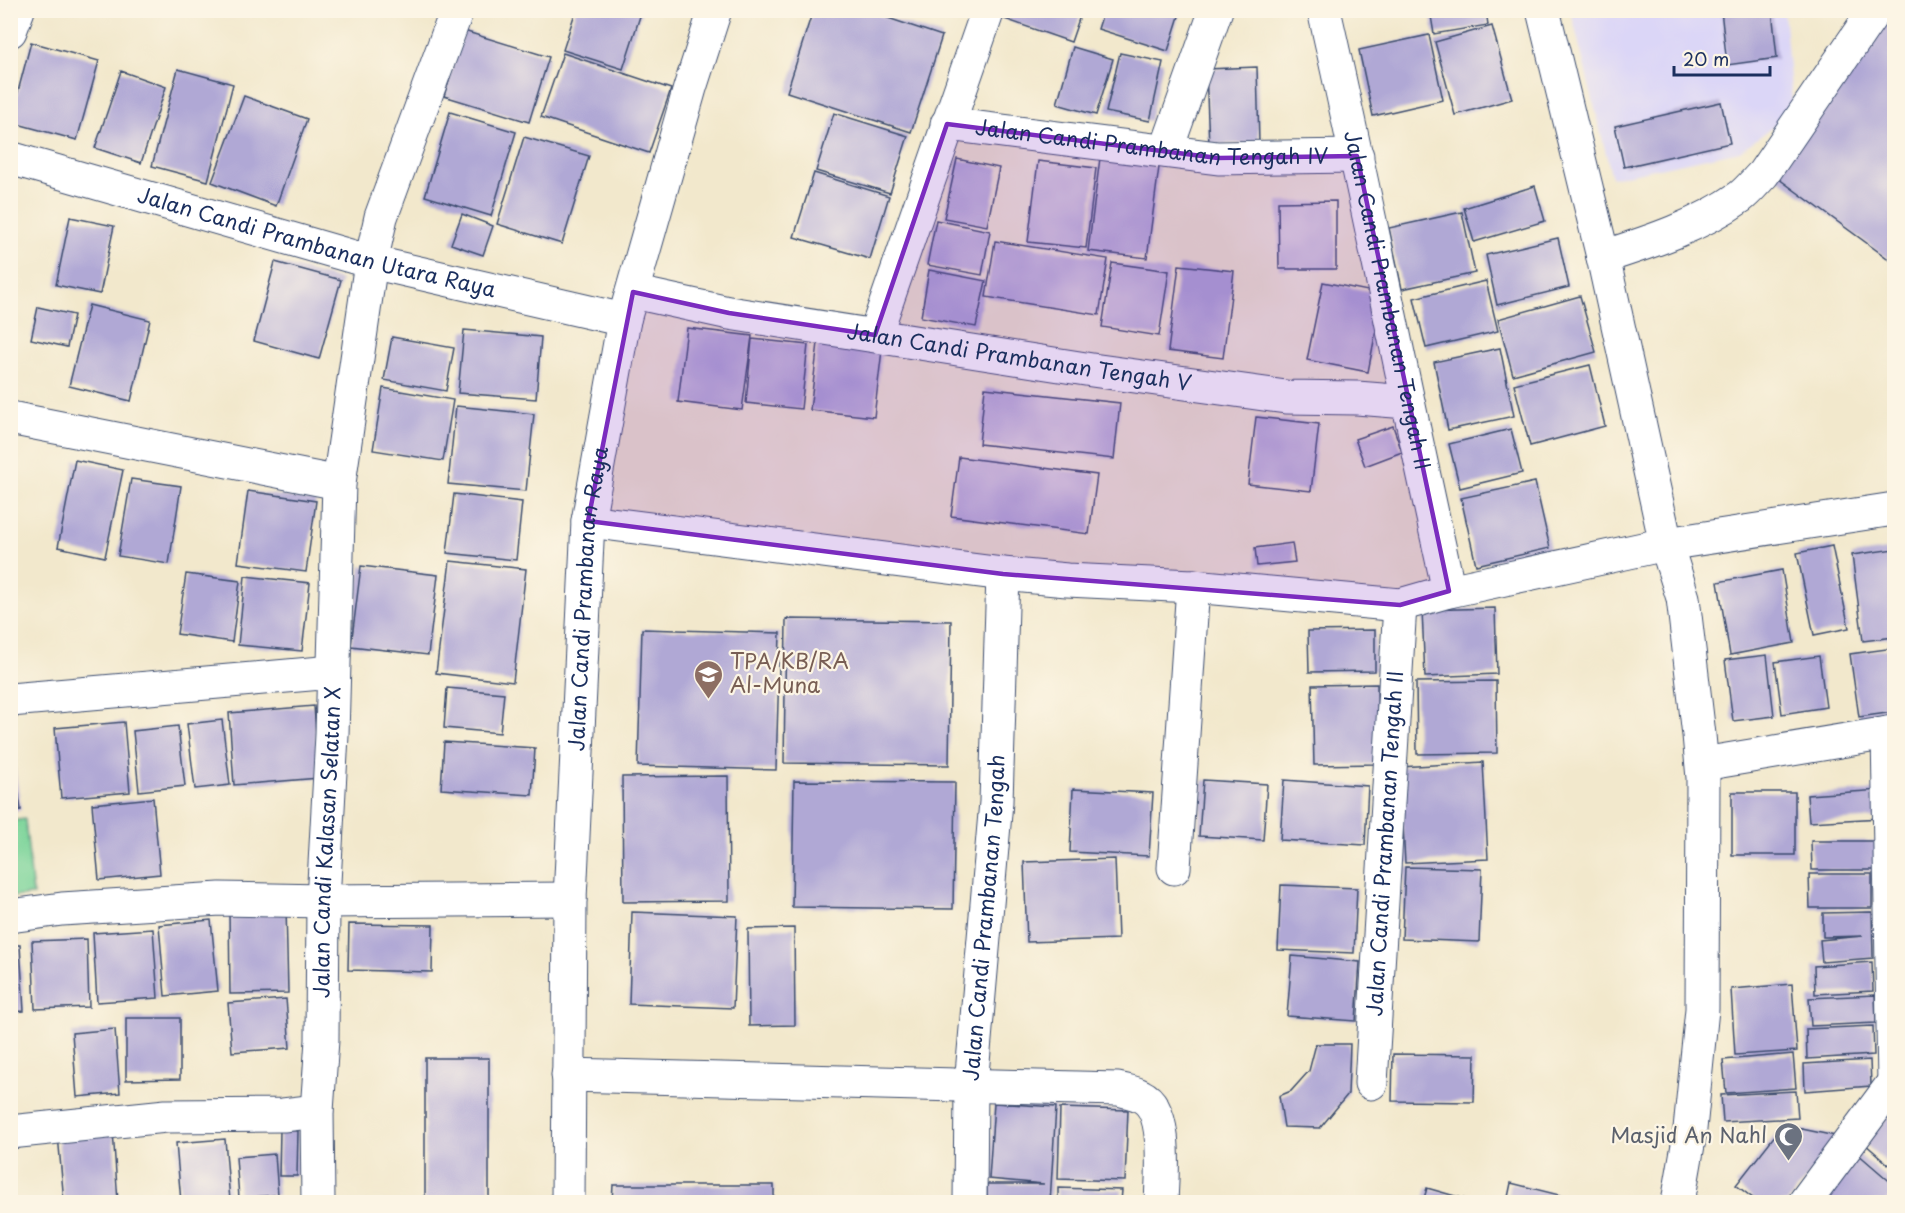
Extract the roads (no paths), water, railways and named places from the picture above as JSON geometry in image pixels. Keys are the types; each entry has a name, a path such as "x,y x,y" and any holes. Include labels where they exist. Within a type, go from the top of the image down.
{"street":[{"path":"10,31 18,10"},
{"name":"Jalan Candi Kalasan Selatan X","path":"318,1203 317,1111 322,1040 323,901 339,483 371,262 381,217 456,10"},
{"name":"Jalan Candi Prambanan Raya","path":"568,1203 570,899 588,521 628,306 690,88 715,10"},
{"path":"875,335 988,10"},
{"path":"1166,151 1216,10"},
{"name":"Jalan Candi Prambanan Tengah II","path":"1324,10 1449,591"},
{"path":"1543,10 1603,257 1666,544 1683,598 1702,764 1702,1009 1689,1139 1678,1203"},
{"path":"1603,257 1688,226 1741,196 1763,174 1875,10"},
{"name":"Jalan Candi Prambanan Tengah IV","path":"947,124 1218,158 1357,156"},
{"name":"Jalan Candi Prambanan Utara Raya","path":"10,158 371,262 628,306"},
{"name":"Jalan Candi Prambanan Tengah V","path":"628,306 729,313 1092,370 1286,397 1357,398 1407,402"},
{"path":"10,418 339,483"},
{"path":"588,521 1003,574 1067,580 1193,586 1400,605 1449,591 1666,544 1894,509"},
{"name":"Jalan Candi Prambanan Tengah","path":"1003,574 996,802 971,1085 1118,1089 1142,1096 1154,1108 1163,1145 1161,1203"},
{"path":"1174,868 1193,586"},
{"name":"Jalan Candi Prambanan Tengah II","path":"1371,1083 1400,605"},
{"path":"10,700 333,672"},
{"path":"1702,764 1891,732 1894,1083 1805,1203"},
{"path":"10,916 62,909 220,899 323,901 570,899"},
{"path":"568,1075 971,1085 970,1203"},
{"path":"10,1132 166,1116 250,1116 317,1111"}],"place":[{"name":"TPA/KB/RA Al-Muna","path":"709,700"},
{"name":"Masjid An Nahl","path":"1788,1162"}]}
